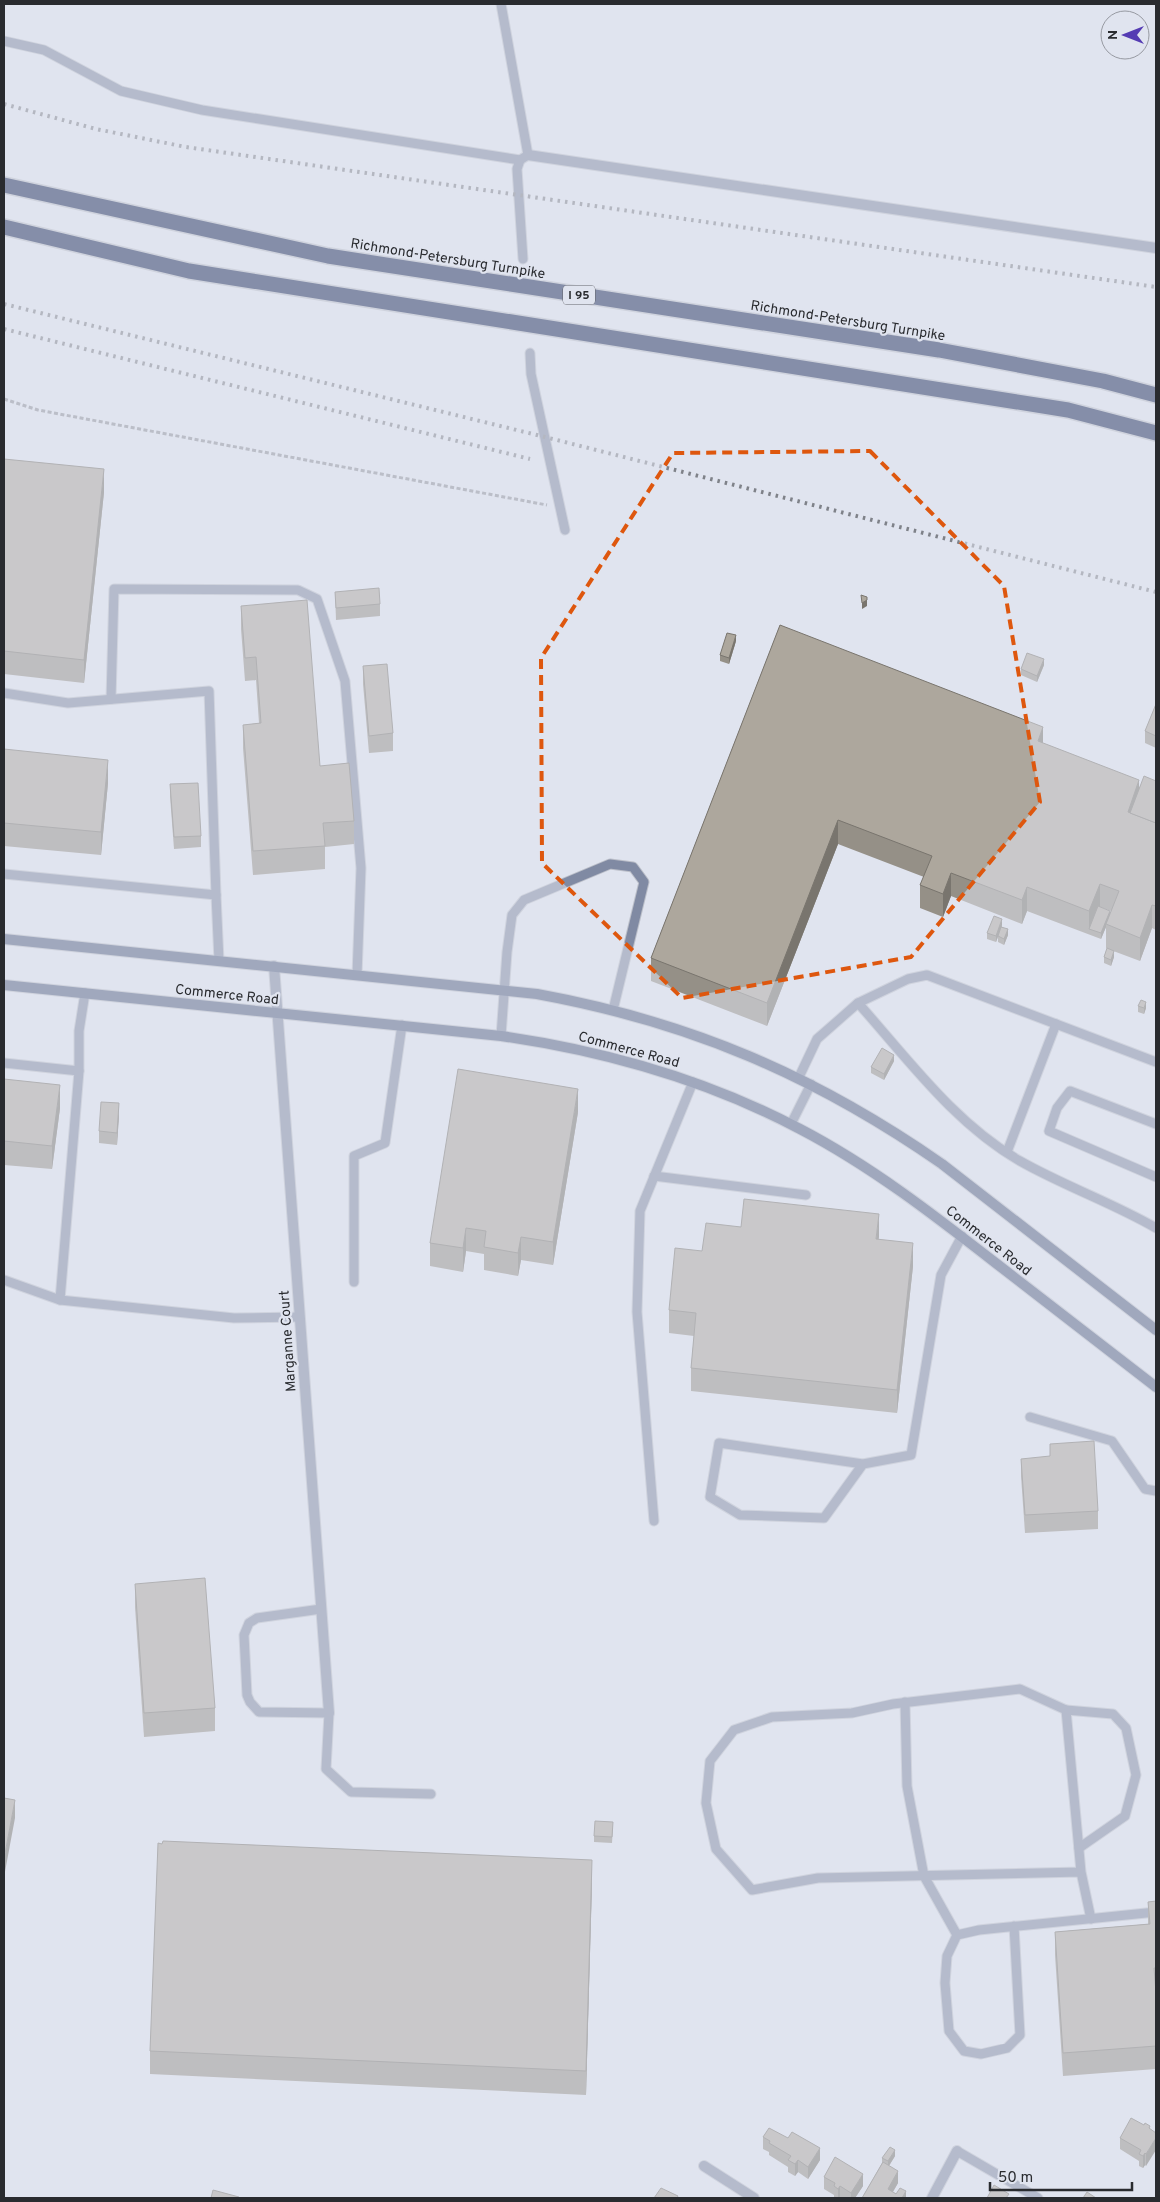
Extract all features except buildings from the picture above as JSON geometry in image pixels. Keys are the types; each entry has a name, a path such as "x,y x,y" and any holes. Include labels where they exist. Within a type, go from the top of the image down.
{"highway":[{"name":"Richmond-Petersburg Turnpike","path":"4,185 328,256 939,350 1103,381 1156,395"},
{"path":"4,227 189,271 1068,410 1156,433"}],"main road":[{"path":"4,939 545,996 614,1010 720,1043 799,1077 870,1117 942,1164 1156,1330"},
{"name":"Commerce Road","path":"4,985 501,1036 608,1056 693,1082 737,1099 791,1124 858,1162 916,1201 1156,1387"}],"street":[{"path":"524,157 1156,248"},
{"name":"Marganne Court","path":"274,966 329,1713"},
{"path":"932,2198 957,2151"},
{"path":"704,2166 754,2198"}],"lane":[{"path":"501,4 524,157 517,169 523,259"},
{"path":"4,41 44,50 121,90 202,110 524,157"},
{"path":"530,353 532,374 565,530"},
{"path":"111,699 114,589 298,590 317,599 345,681 361,868 357,975"},
{"path":"4,693 68,703 209,691 220,961"},
{"path":"501,1036 506,991 507,952 512,915 524,900 610,864 633,867 644,882 614,1010"},
{"path":"4,874 216,895"},
{"path":"799,1077 817,1038 858,1003 908,978 927,975 1156,1062"},
{"path":"60,1300 79,1071 79,1031 85,993"},
{"path":"858,1003 944,1100 967,1123 1020,1161 1156,1228"},
{"path":"1006,1152 1056,1024"},
{"path":"354,1282 354,1156 385,1143 402,1025"},
{"path":"4,1063 79,1071"},
{"path":"654,1521 637,1312 640,1211 693,1082"},
{"path":"791,1124 811,1084"},
{"path":"1156,1124 1070,1091 1058,1108 1049,1131 1156,1177"},
{"path":"654,1176 806,1195"},
{"path":"863,1464 824,1518 740,1515 710,1497 718,1443 863,1464 911,1455 941,1275 962,1236"},
{"path":"4,1280 60,1300 234,1318 299,1317"},
{"path":"1030,1417 1112,1441 1145,1489 1156,1491"},
{"path":"321,1609 257,1618 249,1623 244,1635 247,1695 250,1702 259,1712 329,1713 326,1770 351,1792 431,1794"},
{"path":"1079,1848 1124,1816 1136,1775 1126,1728 1113,1714 1066,1710 1020,1689 905,1702 852,1713 772,1717 734,1730 710,1761 706,1803 716,1849 752,1890 818,1878 1081,1872"},
{"path":"905,1702 907,1786 924,1876 956,1935"},
{"path":"1066,1710 1081,1872 1091,1918"},
{"path":"956,1935 979,1930 1156,1912"},
{"path":"956,1935 947,1956 945,1983 949,2032 964,2051 981,2054 1008,2048 1020,2035 1014,1926"},
{"path":"957,2151 1038,2198"}],"path":[{"path":"4,399 38,410 560,508"}],"highlighted area":[{"path":"870,451 1004,586 1040,802 911,957 682,998 542,863 541,658 673,453"}],"railway":[{"path":"4,104 96,129 186,147 1156,287"},
{"path":"4,304 545,437 1156,592"},
{"path":"4,329 530,459"}]}
